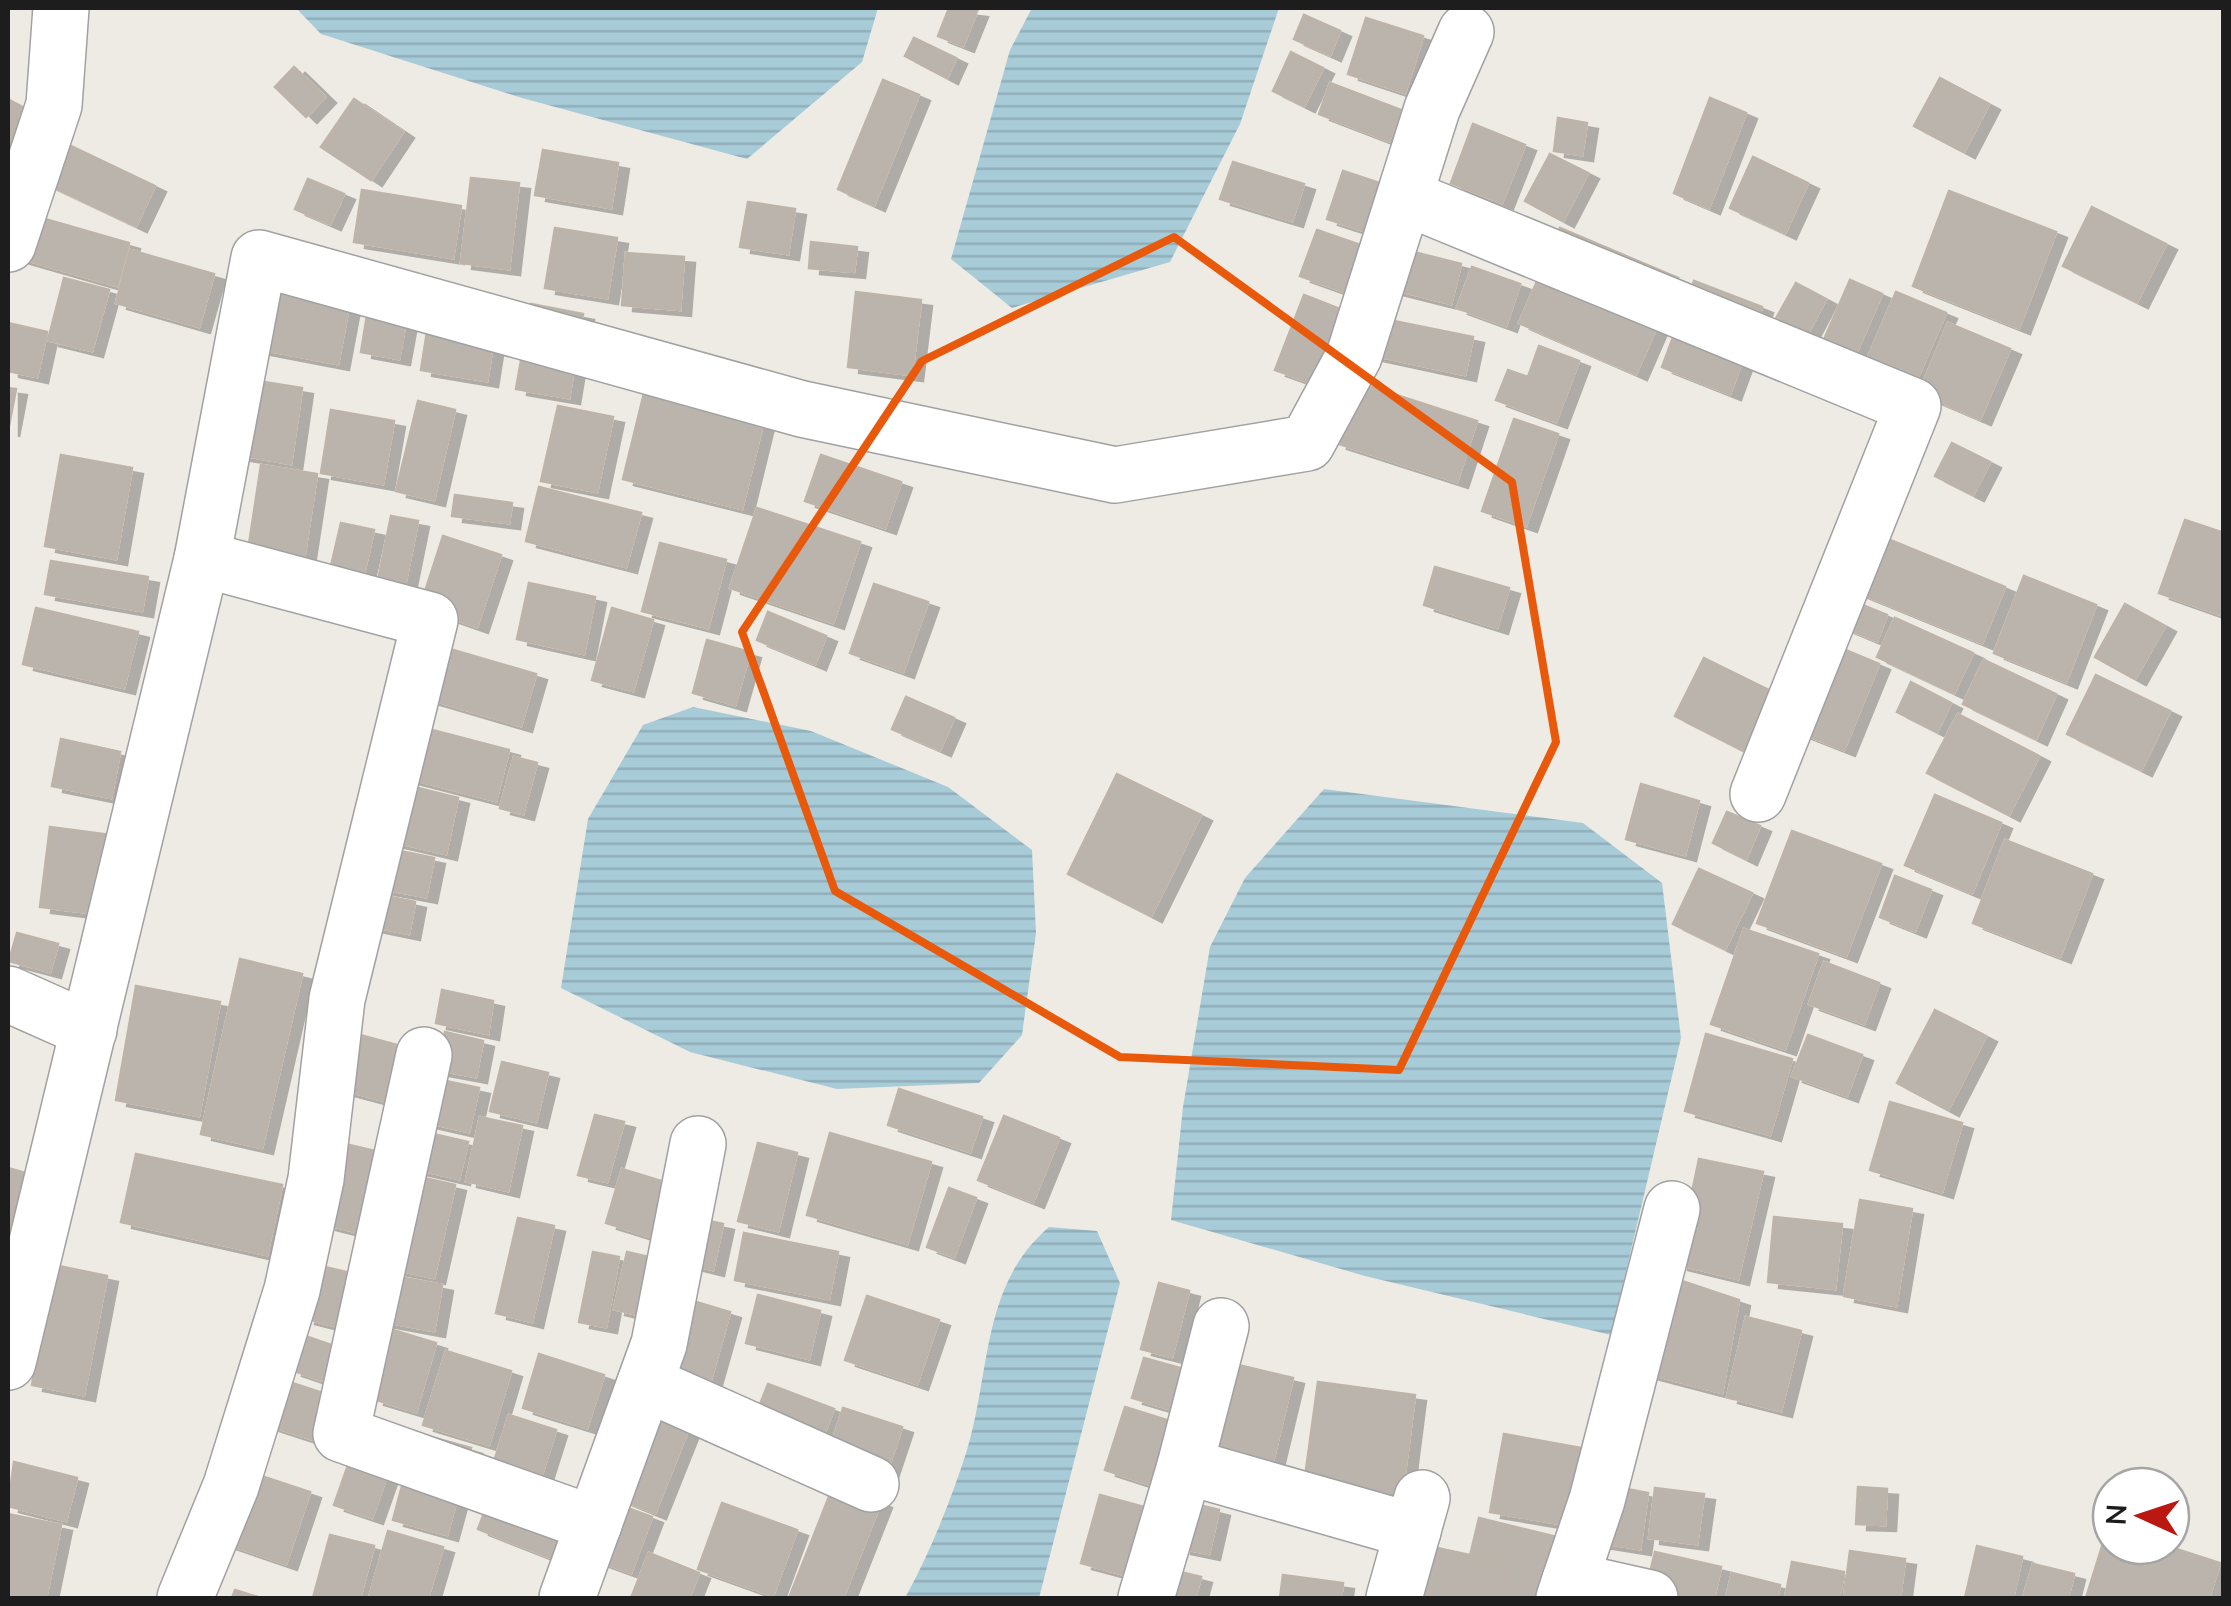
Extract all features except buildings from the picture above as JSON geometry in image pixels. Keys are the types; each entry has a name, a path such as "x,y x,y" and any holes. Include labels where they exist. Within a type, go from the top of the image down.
{"street":[{"path":"8,244 54,105 61,8"},
{"path":"8,1362 202,559 260,258 802,409 1116,475 1307,443 1354,356 1432,109 1466,32"},
{"path":"1404,197 1913,406 1758,794"},
{"path":"185,1598 231,1486 292,1290 316,1180 337,999 430,620 202,559"},
{"path":"8,994 89,1030"},
{"path":"424,1055 341,1434 594,1524"},
{"path":"567,1598 659,1344 698,1144"},
{"path":"1650,1598 1567,1589 1598,1500 1672,1210"},
{"path":"1146,1598 1222,1326"},
{"path":"644,1384 871,1484"},
{"path":"1184,1466 1418,1515 1394,1598"}],"highlighted area":[{"path":"1174,237 1512,482 1556,742 1399,1070 1120,1057 835,891 742,632 922,361"}],"water":[{"path":"296,8 878,8 862,62 747,159 522,98 321,34"},
{"path":"1032,8 1279,8 1240,124 1170,262 1012,308 951,259 1010,50"},
{"path":"693,707 811,731 948,787 1032,850 1036,933 1022,1035 979,1083 837,1089 690,1052 561,988 588,819 643,725"},
{"path":"1324,789 1583,823 1662,883 1681,1038 1611,1335 1365,1276 1171,1220 1183,1107 1210,947 1245,878"},
{"path":"1049,1227 1097,1231 1120,1283 1039,1598 905,1598 939,1526 967,1450 1000,1302 1027,1250"}]}
